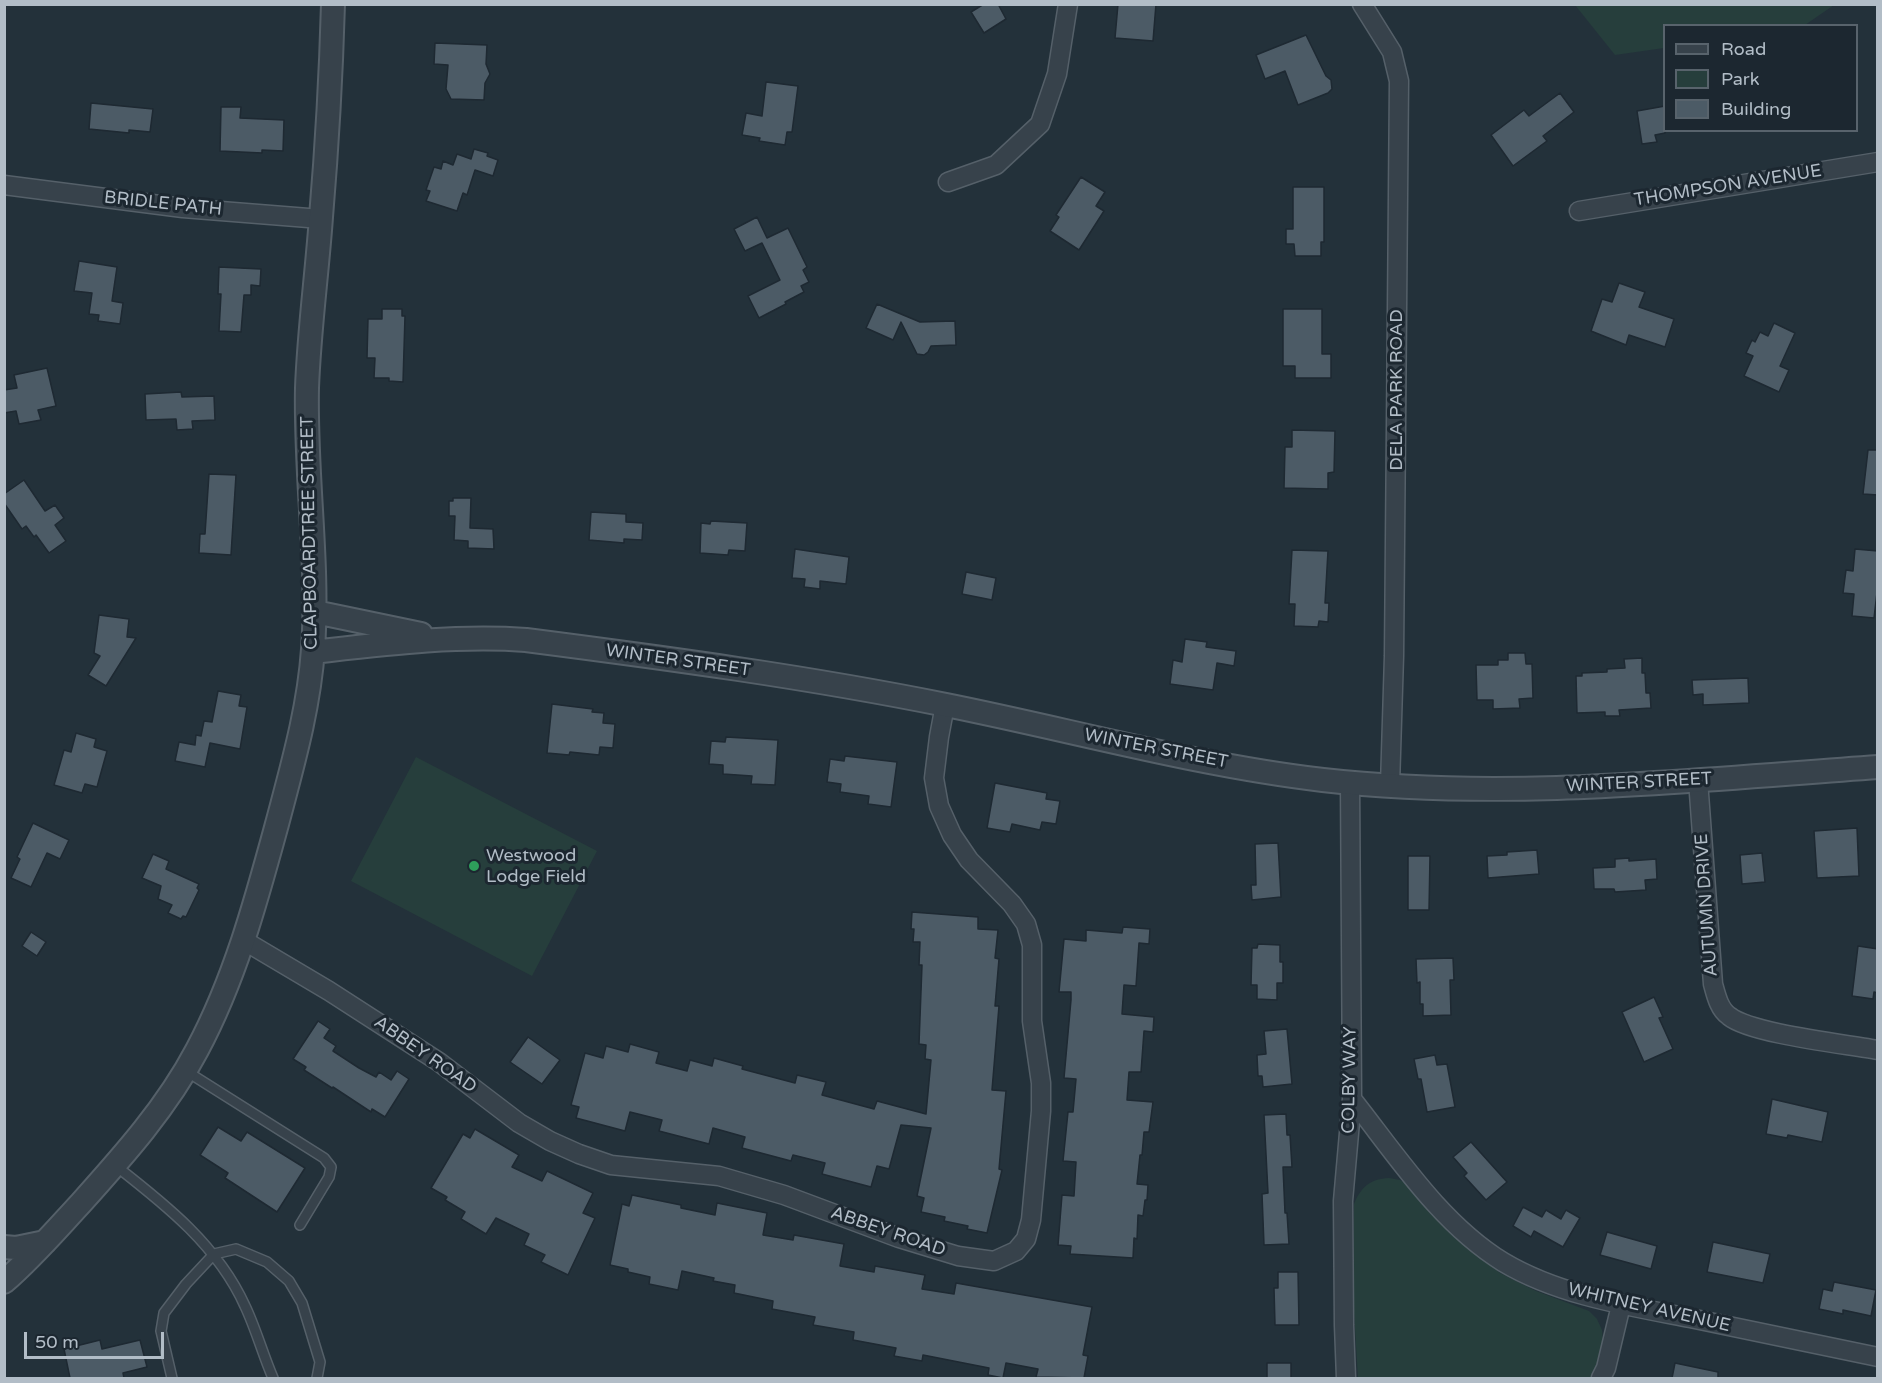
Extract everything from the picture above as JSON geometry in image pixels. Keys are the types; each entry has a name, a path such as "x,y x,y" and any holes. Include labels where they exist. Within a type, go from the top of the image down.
{"street":[{"name":"CLAPBOARDTREE STREET","path":"10,1277 115,1165 156,1114 186,1071 224,993 243,940 298,746 313,652 315,612 307,415 309,333 321,219 333,4"},
{"path":"948,182 996,165 1040,124 1057,74 1068,4"},
{"name":"DELA PARK ROAD","path":"1362,4 1392,52 1399,81 1394,656 1390,785"},
{"name":"THOMPSON AVENUE","path":"1579,211 1878,162"},
{"name":"BRIDLE PATH","path":"4,186 183,208 321,219"},
{"name":"WINTER STREET","path":"315,612 440,639"},
{"name":"WINTER STREET","path":"313,652 440,639 526,640 729,666 945,705 1174,755 1323,780 1390,785 1506,789 1698,780 1878,767"},
{"name":"ABBEY ROAD","path":"243,940 329,991 439,1062 519,1123 579,1154 611,1165 719,1176 784,1195 899,1238 958,1256 994,1261 1016,1251 1026,1239 1031,1220 1041,1092 1032,1021 1032,945 1026,924 1012,904 969,860 952,835 939,806 934,778 945,705"},
{"name":"AUTUMN DRIVE","path":"1698,780 1713,984 1718,1001 1729,1016 1753,1028 1878,1050"},
{"name":"COLBY WAY","path":"1346,1378 1343,1201 1352,1099 1350,782"},
{"name":"WHITNEY AVENUE","path":"1352,1099 1427,1194 1462,1231 1504,1262 1558,1287 1621,1305 1878,1357"},
{"path":"4,1247 16,1248 45,1242"},
{"path":"4,1303 10,1277"},
{"path":"1601,1378 1606,1368 1621,1305"}],"lane":[{"path":"186,1071 324,1158 331,1167 329,1177 300,1225"},
{"path":"115,1165 165,1205 214,1254 245,1305 273,1378"},
{"path":"172,1378 161,1331 164,1313 186,1284 214,1254 236,1249 267,1262 289,1281 302,1303 320,1362 317,1378"}],"green space":[{"path":"1575,5 1834,5 1806,24 1663,24 1663,48 1615,55"},
{"name":"Westwood Lodge Field","path":"416,757 597,851 532,976 351,881"},
{"path":"1389,1178 1400,1180 1410,1186 1450,1233 1500,1273 1536,1291 1589,1311 1597,1319 1602,1330 1603,1341 1594,1378 1358,1378 1353,1296 1354,1204 1360,1193 1371,1182"}],"building":[{"path":"984,4 998,4 1006,19 984,33 971,12"},
{"path":"1118,4 1156,4 1153,41 1115,38"},
{"path":"1306,35 1326,76 1331,80 1332,89 1328,93 1298,105 1285,71 1265,79 1256,55"},
{"path":"435,43 487,45 486,64 490,74 485,83 484,100 451,99 446,89 448,65 434,64"},
{"path":"766,82 798,86 792,132 787,132 785,145 759,141 760,138 742,135 746,113 762,116"},
{"path":"1560,93 1574,112 1543,136 1547,141 1513,166 1491,135 1524,110 1529,116"},
{"path":"91,103 153,109 150,132 129,130 129,133 89,129"},
{"path":"1663,106 1663,132 1665,133 1655,135 1657,142 1642,144 1637,111"},
{"path":"221,107 241,107 240,118 284,120 283,151 262,150 262,153 220,151"},
{"path":"474,149 488,153 487,156 498,160 493,176 475,170 467,195 463,193 457,211 426,201 430,191 426,190 434,167 441,169 443,161 453,165 457,154 471,159"},
{"path":"1081,177 1105,192 1096,206 1104,211 1079,250 1050,231 1059,217 1056,215"},
{"path":"1293,187 1324,187 1324,242 1321,242 1321,256 1295,256 1294,244 1286,244 1286,229 1293,229"},
{"path":"757,217 767,238 788,228 807,267 803,270 809,282 801,286 804,292 759,318 748,296 780,280 762,243 745,251 734,229"},
{"path":"79,261 117,267 112,301 123,303 120,324 98,321 99,315 89,314 92,293 74,291"},
{"path":"219,267 261,269 260,286 251,285 251,295 244,295 241,332 219,331 221,294 218,294"},
{"path":"1619,283 1645,292 1639,307 1674,319 1665,347 1629,335 1626,345 1591,331 1602,299 1612,302"},
{"path":"877,304 920,322 955,321 956,345 931,346 924,355 917,354 901,322 893,340 866,328"},
{"path":"382,309 402,309 402,316 405,316 403,382 389,381 389,378 374,378 375,358 367,358 368,319 382,319"},
{"path":"1283,309 1322,309 1322,354 1331,354 1331,378 1295,378 1295,366 1283,366"},
{"path":"1774,323 1795,333 1780,366 1789,370 1779,392 1744,376 1753,356 1746,353 1752,340 1755,342 1760,332 1768,336"},
{"path":"47,368 56,406 38,410 41,420 19,424 16,411 4,413 4,390 17,388 14,375"},
{"path":"181,392 182,397 214,396 215,420 192,421 193,429 177,430 176,419 146,420 145,394"},
{"path":"1292,430 1335,431 1334,472 1328,473 1328,489 1284,488 1285,447 1292,447"},
{"path":"1868,450 1878,450 1878,495 1863,494"},
{"path":"209,474 236,475 231,555 199,553 200,534 205,534"},
{"path":"24,480 45,511 55,505 64,518 55,525 66,541 49,553 26,526 22,529 4,503 4,494"},
{"path":"453,498 471,498 470,528 493,529 494,549 468,548 468,541 454,540 455,516 449,516 449,501 453,501"},
{"path":"591,512 626,514 626,522 643,523 642,540 624,539 624,543 589,540"},
{"path":"711,521 747,523 745,551 729,550 728,555 700,553 701,523 710,524"},
{"path":"795,549 849,557 846,584 820,581 820,589 804,587 805,579 792,578"},
{"path":"1855,549 1878,551 1878,584 1874,618 1852,616 1854,594 1843,593 1846,570 1853,571"},
{"path":"1292,550 1328,551 1325,603 1329,603 1328,622 1319,621 1318,627 1294,626 1295,604 1289,604"},
{"path":"966,572 996,578 992,600 962,594"},
{"path":"99,615 129,619 127,637 136,638 106,686 88,675 100,656 94,653"},
{"path":"1185,639 1207,642 1206,647 1236,651 1234,666 1217,663 1213,690 1170,684 1173,660 1182,662"},
{"path":"1508,653 1525,653 1526,664 1532,664 1533,698 1519,699 1520,708 1493,709 1493,700 1477,700 1476,665 1498,665 1498,660 1508,660"},
{"path":"1642,658 1642,673 1645,673 1646,693 1650,693 1651,708 1619,710 1620,716 1605,716 1605,712 1577,713 1576,676 1582,676 1582,673 1607,672 1607,669 1625,668 1624,659"},
{"path":"1748,678 1749,703 1703,705 1703,694 1693,695 1692,680"},
{"path":"218,691 241,695 239,706 247,707 240,749 210,743 205,767 175,761 179,742 195,745 196,735 201,736 204,721 212,722"},
{"path":"552,704 593,709 592,712 604,713 603,723 615,724 613,748 600,747 599,755 570,752 569,755 547,753"},
{"path":"76,733 96,739 94,747 107,751 97,787 85,784 82,793 54,785 64,750 71,752"},
{"path":"726,737 778,740 775,785 751,784 752,776 723,774 723,765 709,764 711,741 725,742"},
{"path":"845,756 897,762 891,807 868,804 869,796 840,792 841,784 827,782 830,759 844,761"},
{"path":"995,783 1047,793 1046,799 1060,801 1056,824 1042,822 1040,830 1012,824 1010,832 987,828"},
{"path":"33,823 69,840 60,859 47,853 31,887 11,878 20,859 17,857"},
{"path":"1857,828 1859,876 1817,878 1814,831"},
{"path":"1278,843 1281,897 1252,900 1251,885 1256,885 1255,844"},
{"path":"1537,850 1539,874 1488,878 1487,856"},
{"path":"1762,853 1765,882 1742,884 1740,855"},
{"path":"153,854 169,861 166,869 199,884 197,888 199,890 186,917 183,916 181,919 168,913 172,905 158,899 161,886 142,878"},
{"path":"1408,856 1430,856 1429,910 1408,910"},
{"path":"1629,858 1629,861 1656,859 1657,879 1645,880 1646,890 1615,892 1614,889 1594,889 1593,868 1615,867 1615,859"},
{"path":"912,912 978,917 978,929 998,930 995,958 999,959 995,1006 999,1006 992,1090 1006,1091 999,1169 1002,1170 987,1233 944,1221 945,1217 921,1212 924,1198 917,1196 931,1128 901,1125 889,1169 877,1166 871,1187 822,1174 825,1163 793,1155 791,1161 742,1148 745,1137 713,1128 709,1144 659,1131 662,1120 630,1112 625,1131 576,1118 579,1107 571,1105 585,1053 603,1058 606,1046 628,1052 630,1044 659,1052 656,1063 687,1071 690,1060 712,1066 714,1058 743,1066 742,1069 795,1083 797,1075 826,1082 822,1095 874,1109 877,1101 926,1114 931,1060 925,1059 926,1045 919,1044 922,965 919,965 920,942 913,942"},
{"path":"1123,927 1150,929 1149,944 1139,943 1136,986 1124,985 1122,1014 1154,1017 1153,1032 1144,1031 1141,1072 1129,1072 1127,1100 1153,1102 1149,1132 1144,1132 1137,1184 1148,1185 1147,1200 1145,1200 1143,1216 1138,1215 1133,1258 1070,1254 1071,1246 1058,1245 1062,1195 1074,1196 1076,1162 1063,1161 1068,1112 1073,1112 1076,1079 1064,1078 1071,992 1059,992 1064,939 1086,941 1086,930 1122,933"},
{"path":"31,932 46,942 37,956 22,946"},
{"path":"1258,944 1280,945 1283,983 1277,983 1277,1000 1257,999 1257,985 1251,985 1252,948 1257,948"},
{"path":"1858,946 1878,949 1878,993 1874,992 1873,999 1852,996"},
{"path":"1453,958 1454,980 1450,980 1451,1015 1423,1016 1423,1004 1420,1004 1420,982 1417,983 1416,959"},
{"path":"1654,997 1663,1017 1659,1018 1673,1049 1644,1062 1622,1012"},
{"path":"318,1021 330,1029 324,1038 336,1046 333,1051 359,1068 376,1077 379,1072 391,1080 397,1071 409,1079 385,1117 372,1109 371,1112 332,1088 304,1070 306,1067 293,1059"},
{"path":"1287,1029 1292,1084 1263,1087 1262,1076 1258,1076 1257,1055 1266,1054 1264,1031"},
{"path":"528,1037 560,1060 542,1084 510,1062"},
{"path":"1435,1055 1437,1065 1447,1064 1455,1107 1427,1112 1421,1079 1418,1079 1414,1059"},
{"path":"1772,1099 1828,1112 1822,1142 1788,1135 1787,1138 1766,1134"},
{"path":"1286,1114 1292,1167 1283,1167 1289,1244 1264,1245 1262,1194 1268,1193 1264,1115"},
{"path":"218,1127 241,1141 247,1132 305,1168 277,1212 225,1178 228,1173 200,1155"},
{"path":"475,1129 519,1155 512,1167 542,1181 547,1171 593,1193 583,1213 595,1218 568,1275 541,1262 545,1255 524,1245 529,1234 496,1218 486,1234 461,1219 465,1212 445,1200 447,1197 431,1188 463,1134 470,1138"},
{"path":"1471,1142 1507,1182 1486,1200 1464,1176 1467,1173 1453,1157"},
{"path":"632,1195 715,1215 717,1203 767,1213 763,1235 793,1240 794,1235 844,1244 840,1266 874,1272 875,1266 925,1275 922,1289 954,1294 956,1283 1092,1307 1083,1355 1088,1356 1084,1378 1036,1377 1038,1369 1006,1363 1003,1378 988,1375 989,1368 923,1355 922,1361 894,1356 896,1348 853,1340 854,1332 813,1325 815,1317 772,1309 773,1301 734,1293 735,1285 682,1271 678,1290 649,1284 650,1277 610,1265 622,1204 629,1206"},
{"path":"1523,1207 1542,1217 1546,1210 1561,1219 1566,1210 1580,1218 1563,1247 1534,1231 1531,1237 1513,1226"},
{"path":"1607,1232 1657,1246 1651,1269 1600,1255"},
{"path":"1713,1242 1770,1254 1763,1283 1707,1272"},
{"path":"1278,1272 1298,1272 1299,1325 1275,1325 1274,1288 1278,1288"},
{"path":"1834,1282 1876,1290 1871,1316 1843,1310 1843,1314 1819,1309 1823,1289 1832,1291"},
{"path":"100,1340 102,1349 140,1340 147,1367 123,1373 124,1378 70,1378 64,1349"},
{"path":"1267,1363 1291,1363 1291,1378 1267,1378"},
{"path":"1675,1363 1718,1372 1718,1378 1672,1378"}],"place":[{"name":"Westwood Lodge Field","path":"474,866"}]}
